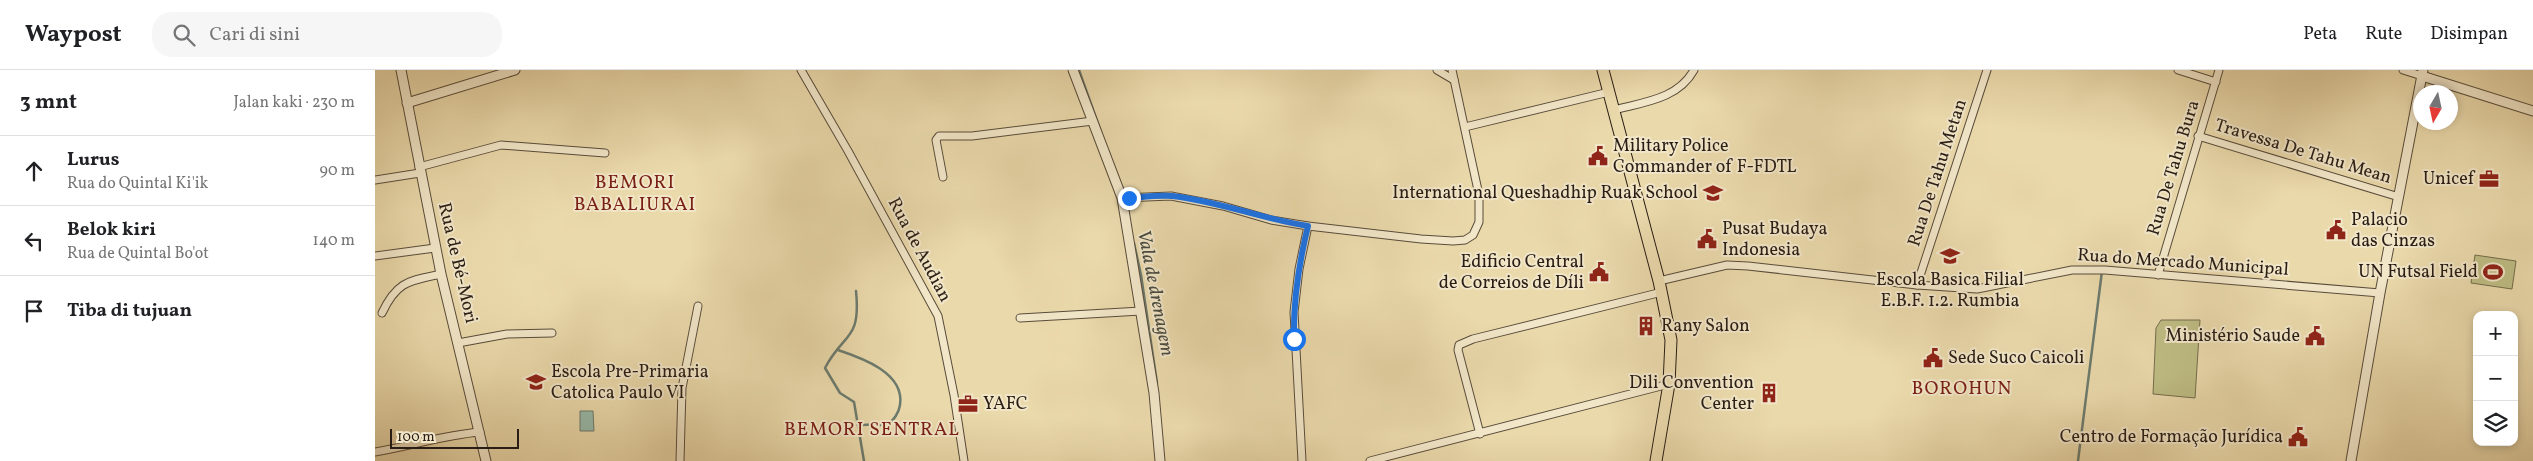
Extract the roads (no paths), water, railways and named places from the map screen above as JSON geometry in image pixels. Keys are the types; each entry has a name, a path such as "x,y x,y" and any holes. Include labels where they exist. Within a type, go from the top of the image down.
{"main road":[{"path":"1603,70 1660,286 1671,340 1669,384 1656,461"}],"street":[{"name":"Rua de Bé-Mori","path":"401,70 435,248 481,432 486,461"},
{"path":"407,103 515,70"},
{"name":"Rua de Audian","path":"801,70 848,151 938,316 952,387 963,461"},
{"path":"1073,70 1125,198 1154,392 1160,461"},
{"path":"1437,70 1453,80"},
{"path":"1125,198 1171,196 1223,206 1271,220 1308,226 1453,241 1465,240 1473,235 1479,222 1480,210 1465,126 1452,70"},
{"path":"1614,110 1660,98 1687,83 1694,70"},
{"name":"Rua De Tahu Metan","path":"1917,285 1987,70"},
{"path":"2178,70 2216,82"},
{"name":"Rua De Tahu Bura","path":"2158,275 2219,70"},
{"path":"2403,70 2423,73 2533,111"},
{"path":"2351,461 2380,293 2423,73"},
{"path":"1465,126 1609,92"},
{"path":"943,177 936,140 939,136 972,136 1093,121"},
{"name":"Travessa De Tahu Mean","path":"2198,136 2399,197"},
{"path":"375,180 420,170 501,145 605,153"},
{"path":"1302,461 1293,312 1308,226"},
{"path":"375,256 435,248"},
{"name":"Rua do Mercado Municipal","path":"1480,434 1458,350 1459,345 1473,339 1660,286 1701,270 1734,265 1917,285 1977,289 2072,270 2105,270 2380,293"},
{"path":"382,313 391,295 396,290 411,281 441,274"},
{"path":"680,461 682,388 697,306"},
{"path":"1020,318 1141,311"},
{"path":"458,343 507,334 553,333"},
{"path":"1370,461 1669,384"},
{"path":"375,452 405,447 451,434 481,432"}],"waterway":[{"name":"Vala de drenagem","path":"1079,70 1101,132"},
{"name":"Vala de drenagem","path":"1134,243 1141,275 1157,383"},
{"path":"2078,461 2102,271"},
{"path":"856,291 857,307 853,328 825,368 840,393 854,402 864,461"},
{"path":"838,350 859,357 880,368 896,384 900,394 899,411 890,423 860,425"}],"place":[{"name":"Military Police Commander of F-FDTL","path":"1598,156"},
{"name":"Unicef","path":"2489,179"},
{"name":"International Queshadhip Ruak School","path":"1713,193"},
{"name":"Palacio das Cinzas","path":"2336,230"},
{"name":"Pusat Budaya Indonesia","path":"1707,239"},
{"name":"Escola Basica Filial E.B.F. 1.2. Rumbia","path":"1950,256"},
{"name":"Edificio Central de Correios de Díli","path":"1599,272"},
{"name":"UN Futsal Field","path":"2493,272"},
{"name":"Rany Salon","path":"1646,326"},
{"name":"Ministério Saude","path":"2315,336"},
{"name":"Sede Suco Caicoli","path":"1933,358"},
{"name":"Escola Pre-Primaria Catolica Paulo VI","path":"536,382"},
{"name":"Dili Convention Center","path":"1769,393"},
{"name":"YAFC","path":"968,404"},
{"name":"Centro de Formação Jurídica","path":"2298,437"}],"district":[{"name":"BEMORI BABALIURAI","path":"635,194"},
{"name":"BOROHUN","path":"1962,389"},
{"name":"BEMORI SENTRAL","path":"872,430"}]}
